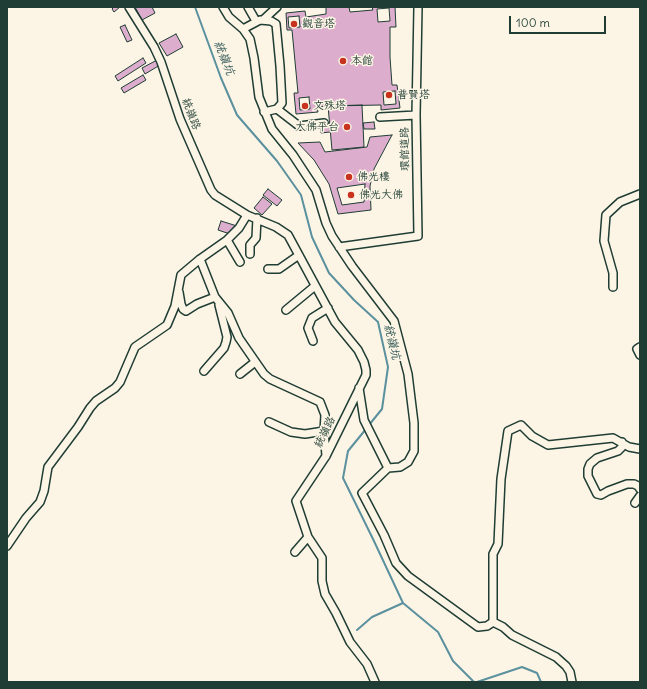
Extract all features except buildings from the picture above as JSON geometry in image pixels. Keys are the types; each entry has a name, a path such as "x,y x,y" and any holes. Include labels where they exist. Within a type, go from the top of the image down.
{"street":[{"name":"統嶺路","path":"129,7 154,47 161,62 180,119 211,190 215,195 247,215 282,230 288,235 335,322 358,350 364,362 366,375 326,456 296,501 308,537 322,558 322,581 325,594 350,642 367,664 375,682"},
{"path":"223,7 229,17 243,29 250,39 259,96 264,112 272,129 293,155 316,190 326,224 339,247 394,321 408,374 414,423 414,451 408,462 400,467 388,468 362,493 384,535 396,563 408,576 478,627 487,626 493,622"},
{"path":"248,7 260,21 274,22 277,25 282,103 276,109 264,112"},
{"path":"243,29 260,21 277,7"},
{"name":"環館道路","path":"339,247 418,236 416,115 419,7"},
{"path":"276,109 299,126 324,123"},
{"path":"380,117 416,115"},
{"path":"613,287 613,273 604,241 606,215 620,202 640,194"},
{"path":"7,546 26,518 40,502 44,491 48,467 78,427 90,408 120,382 135,347 167,325 175,306 181,276 200,259 227,240 247,215"},
{"path":"250,254 250,245 256,238 257,218"},
{"path":"227,240 240,262"},
{"path":"268,269 279,269 299,255"},
{"path":"200,259 217,300 227,337 224,348 204,371"},
{"path":"178,286 181,304 183,309 186,311 197,304 217,300"},
{"path":"286,310 315,286"},
{"path":"217,300 228,313 236,334 264,374 270,379 320,402 325,415 324,431 326,456"},
{"path":"313,341 308,328 312,318 328,308"},
{"path":"640,347 637,349 640,355"},
{"path":"240,374 255,362"},
{"path":"359,388 364,420 388,468"},
{"path":"269,422 291,432 305,434 324,431"},
{"path":"493,622 493,554 498,544 501,479 508,431 521,424 532,436 548,445 613,438 629,447 640,449"},
{"path":"622,442 622,447 618,451 597,458 590,464 588,476 597,494 601,495 627,484 634,484 640,489"},
{"path":"635,503 640,496"},
{"path":"295,552 308,537"},
{"path":"493,622 503,627 512,635 556,657 570,672 572,682"}],"waterway":[{"name":"統嶺坑","path":"195,7 221,78 237,115 277,161 301,195 312,237 329,273 354,300 378,322 388,367 382,409 369,425"},
{"name":"統嶺坑","path":"366,429 348,451 343,478 403,603 438,632 453,661 474,682"},
{"path":"357,630 372,617 403,603"},
{"name":"統嶺坑","path":"477,682 522,667 537,673 541,682"}],"place":[{"name":"觀音塔","path":"294,24"},
{"name":"本館","path":"343,61"},
{"name":"普賢塔","path":"389,95"},
{"name":"文殊塔","path":"305,106"},
{"name":"大佛平台","path":"347,127"},
{"name":"佛光樓","path":"349,177"},
{"name":"佛光大佛","path":"351,195"}]}
